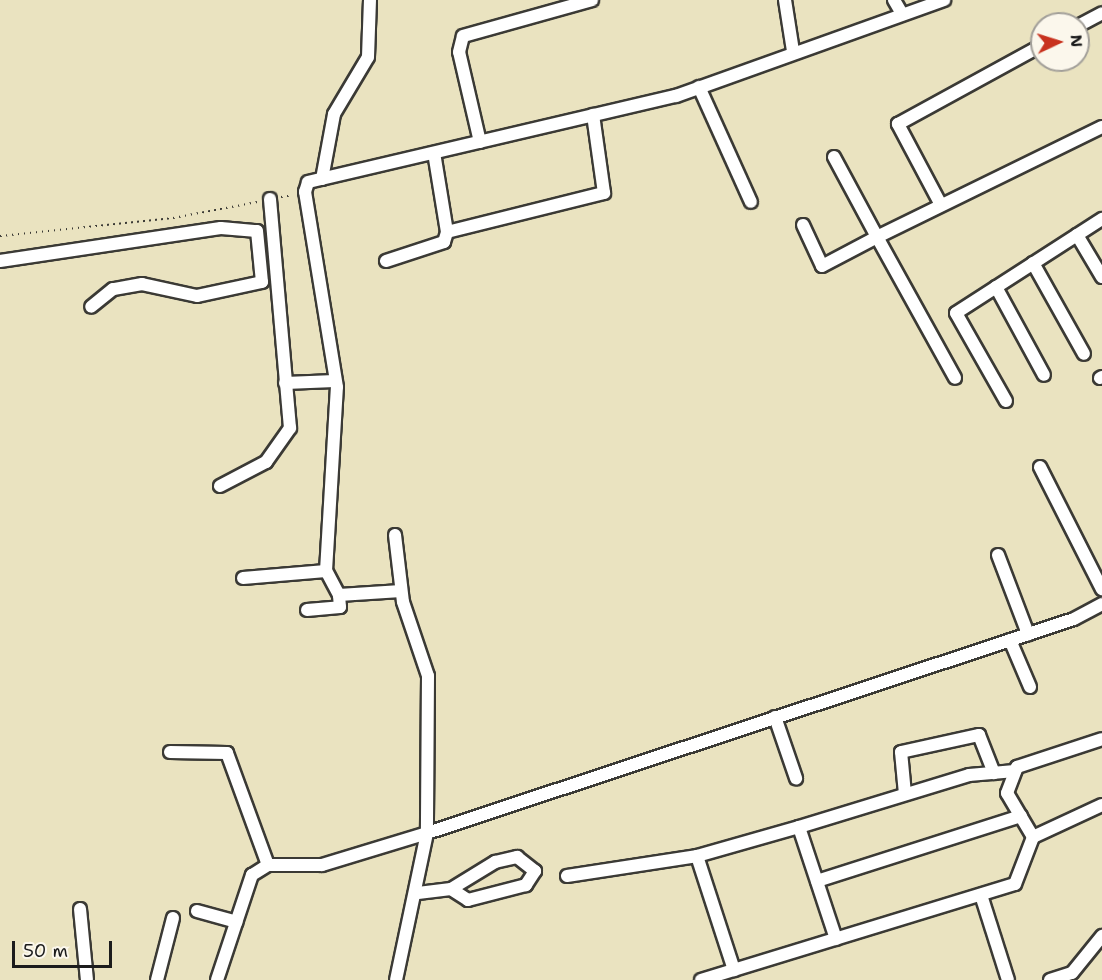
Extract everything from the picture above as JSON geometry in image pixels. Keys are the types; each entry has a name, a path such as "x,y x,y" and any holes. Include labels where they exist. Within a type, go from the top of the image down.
{"street":[{"path":"322,179 334,114 368,57 370,0"},
{"path":"480,142 459,52 463,36 592,0"},
{"path":"785,0 793,51"},
{"path":"894,0 902,14"},
{"path":"307,610 340,607 339,594 326,571 335,381 305,192 308,183 699,87 793,51 944,0"},
{"path":"941,205 898,124 1030,52"},
{"path":"699,87 751,202"},
{"path":"447,231 604,193 592,115"},
{"path":"803,225 822,266 1102,127"},
{"path":"386,261 444,242 447,231 434,153"},
{"path":"834,157 955,378"},
{"path":"220,486 266,462 290,428 270,199"},
{"path":"1006,401 956,312 1102,219"},
{"path":"0,261 210,229 257,231 262,282 197,296 141,284 113,290 90,307"},
{"path":"1077,235 1102,277"},
{"path":"1033,263 1084,354"},
{"path":"996,287 1044,375"},
{"path":"285,383 335,381"},
{"path":"1040,466 1102,589"},
{"path":"395,535 401,591 428,676 427,833 418,893 396,980"},
{"path":"998,555 1028,634"},
{"path":"243,578 326,571"},
{"path":"339,594 401,591"},
{"path":"217,980 252,875 268,866 322,865 427,833 1028,634 1102,604"},
{"path":"1010,640 1030,687"},
{"path":"775,717 796,778"},
{"path":"905,794 901,752 979,735 994,773"},
{"path":"567,876 697,856 905,794 994,773 1015,771 1102,739"},
{"path":"170,752 227,753 268,866"},
{"path":"1015,771 1007,793 1033,837"},
{"path":"701,980 1015,884 1033,837 1102,806"},
{"path":"817,880 1021,816"},
{"path":"799,826 836,939"},
{"path":"697,856 734,970"},
{"path":"418,893 451,889 495,862 517,857 535,871 525,885 468,900 451,889"},
{"path":"981,895 1008,980"},
{"path":"80,909 87,980"},
{"path":"197,911 237,922"},
{"path":"157,980 173,918"},
{"path":"1050,980 1073,976 1102,936"}],"path":[{"path":"0,236 173,218 305,192"}]}
